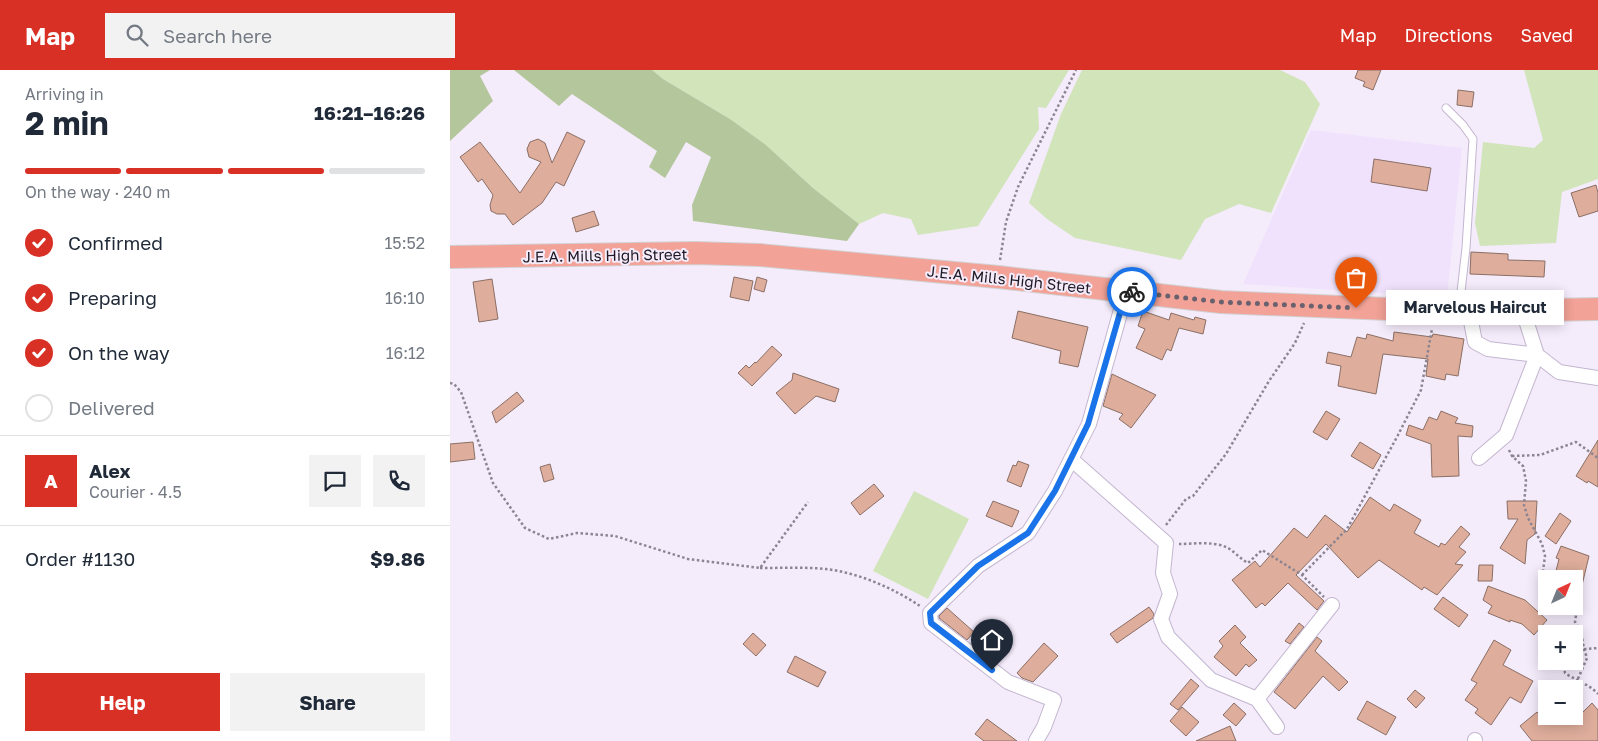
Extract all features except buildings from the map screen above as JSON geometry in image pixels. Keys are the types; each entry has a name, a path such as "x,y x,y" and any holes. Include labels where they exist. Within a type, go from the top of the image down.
{"highway":[{"name":"J.E.A. Mills High Street","path":"450,257 695,253 760,255 998,276 1221,302 1464,312 1598,309"}],"street":[{"path":"1036,741 1044,727 1054,700 1008,682 931,623 930,613 978,566 1028,533 1055,491 1088,424 1126,292"},
{"path":"1479,458 1506,435 1537,355 1523,311"},
{"path":"1464,312 1476,342 1488,349 1537,355 1559,372 1598,378"},
{"path":"1071,459 1162,540 1163,573 1170,594 1161,619 1168,637 1211,680 1256,699 1277,727"},
{"path":"1256,699 1332,605"}],"lane":[{"path":"1446,108 1463,125 1472,139 1464,312"}],"path":[{"path":"998,276 1006,222 1018,187 1076,70"},
{"path":"1306,319 1295,343 1269,381 1226,454 1193,496 1186,499 1162,540 1226,547 1248,563 1262,550 1302,575 1332,605"},
{"path":"1302,575 1347,529 1398,435 1421,390 1432,325"},
{"path":"450,383 454,384 461,392 493,483 525,528 549,539 577,533 615,536 688,559 760,568 826,569 853,575 901,593 930,613"},
{"path":"1506,435 1505,444 1512,456 1523,466 1526,480 1524,505 1528,518 1542,544 1545,556 1543,570"},
{"path":"1512,456 1540,455 1576,442 1598,458"},
{"path":"760,568 808,502"},
{"path":"1577,615 1576,622 1581,632 1587,658 1577,680"},
{"path":"1584,649 1598,648"},
{"path":"1564,670 1565,673 1576,680"},
{"path":"1583,683 1590,685 1598,694"}],"shaded area":[{"path":"1311,130 1462,148 1447,297 1243,284"}],"green space":[{"path":"450,70 490,70 480,76 493,101 450,141"},
{"path":"514,70 652,70 663,79 730,119 766,145 813,188 859,224 847,241 693,221 692,205 711,157 686,142 665,178 649,167 657,151 572,94 559,106"},
{"path":"652,70 1069,70 1046,108 1038,107 1039,129 978,226 918,235 911,219 883,213 859,224 813,188 766,145 730,119 663,79"},
{"path":"1082,70 1280,70 1305,82 1320,104 1271,213 1239,204 1205,219 1181,260 1075,238 1047,219 1029,203 1061,114"},
{"path":"1524,70 1598,70 1598,179 1562,192 1556,243 1480,246 1475,223 1483,142 1534,148 1543,140"},
{"path":"914,491 969,519 928,599 873,571"}],"way so far":[{"path":"1132,292 1221,302 1356,308"}],"place":[{"name":"Marvelous Haircut","path":"1356,308"}],"route":[{"path":"992,670 931,623 930,613 978,566 1028,533 1055,491 1088,424 1126,292 1132,292"}]}
